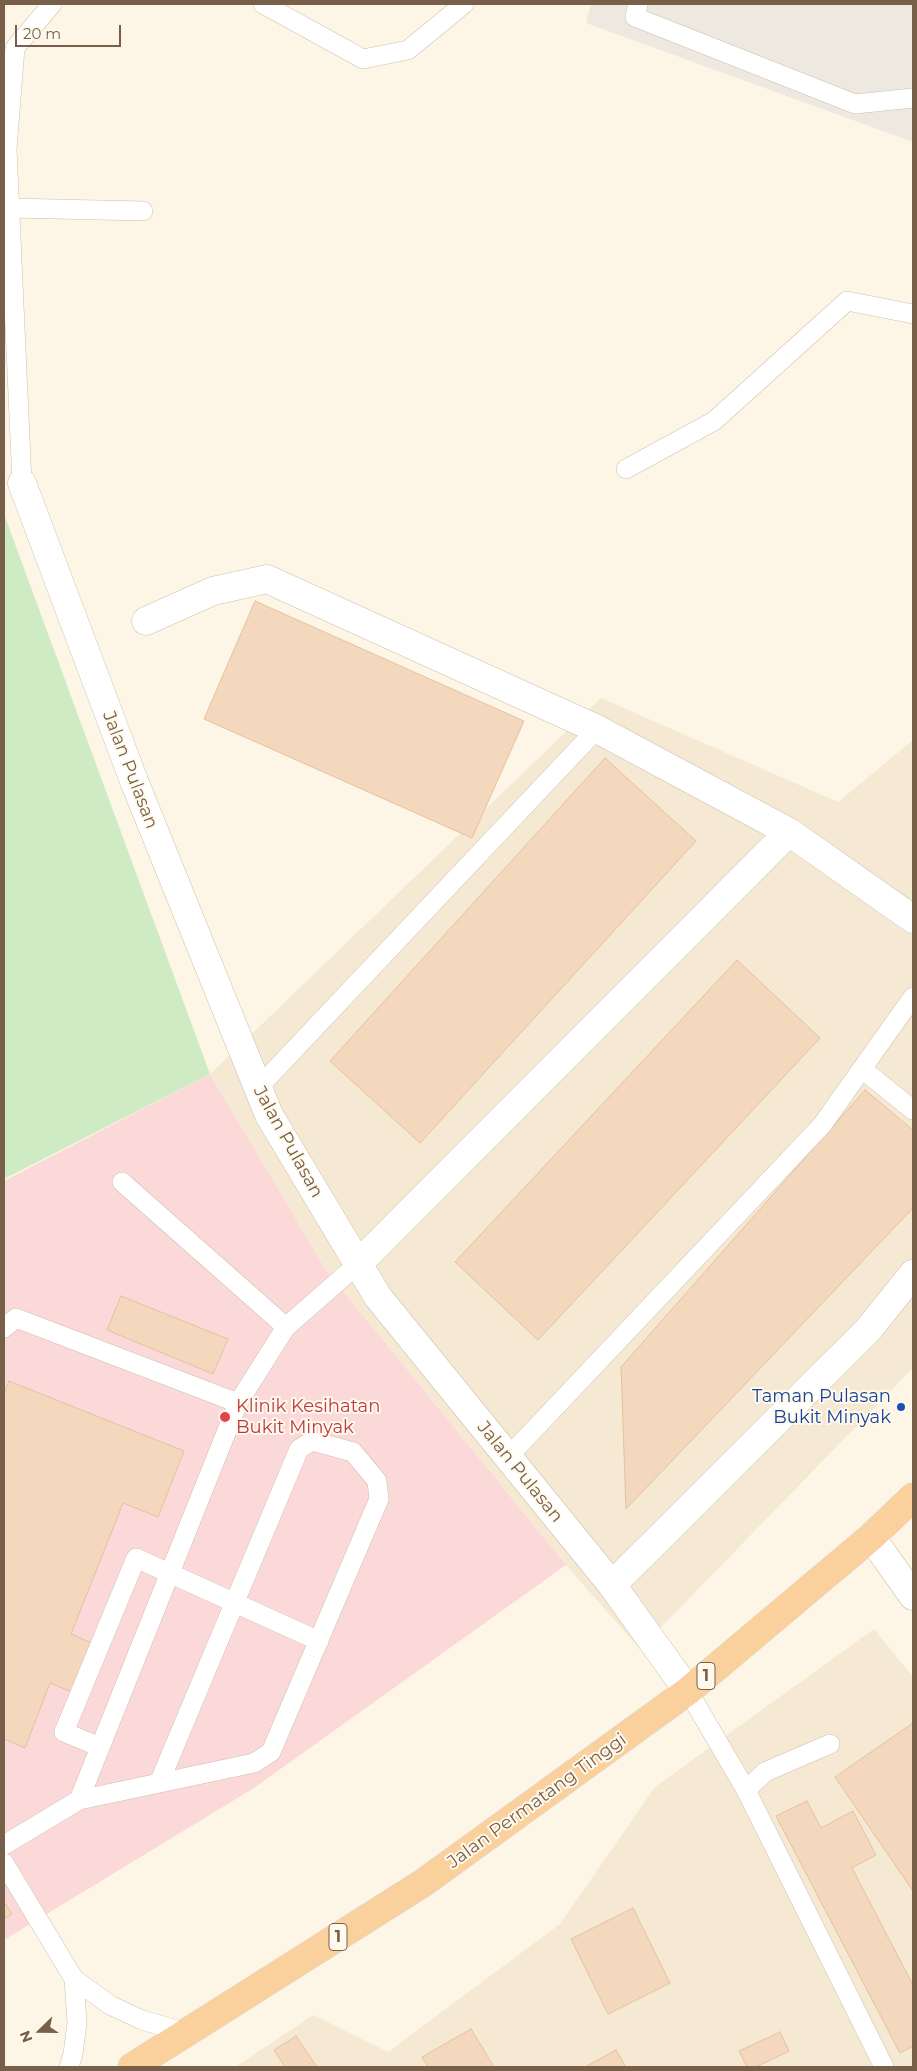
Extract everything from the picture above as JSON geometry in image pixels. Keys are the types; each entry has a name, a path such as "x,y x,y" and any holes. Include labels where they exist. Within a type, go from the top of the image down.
{"highway":[{"name":"Jalan Permatang Tinggi","path":"132,2067 423,1883 688,1691 871,1537 913,1497"}],"street":[{"name":"Jalan Pulasan","path":"22,483 137,790 268,1115 378,1296 612,1585 688,1691"},
{"path":"146,621 213,591 267,579 598,729 789,832 913,918"},
{"path":"358,1264 789,832"},
{"path":"612,1585 868,1330 913,1274"},
{"path":"871,1537 913,1596"}],"lane":[{"path":"22,483 7,149 14,48 52,4"},
{"path":"263,4 363,59 408,50 464,4"},
{"path":"638,4 635,17 855,104 913,98"},
{"path":"10,208 143,211"},
{"path":"626,469 714,421 846,301 913,314"},
{"path":"257,1089 598,729"},
{"path":"508,1457 822,1125 913,997"},
{"path":"862,1069 913,1110"},
{"path":"122,1182 286,1327"},
{"path":"79,1800 238,1402 286,1327 358,1264"},
{"path":"4,1328 16,1318 238,1402"},
{"path":"4,1845 79,1800 254,1763 272,1752 379,1499 377,1480 353,1452 312,1441 298,1449 159,1783"},
{"path":"100,1747 64,1732 136,1558 169,1575 319,1641"},
{"path":"688,1691 746,1790 884,2067"},
{"path":"746,1790 765,1772 830,1744"},
{"path":"4,1863 74,1979 110,2005 142,2020 187,2033"},
{"path":"69,2067 73,2054 77,2023 74,1979"}],"shaded area":[{"path":"591,4 913,4 913,142 586,23"},
{"path":"601,698 838,802 913,740 913,1368 640,1649 566,1565 326,1270 210,1074"},
{"name":"Klinik Kesihatan Bukit Minyak","path":"210,1074 326,1270 566,1565 254,1788 4,1940 4,1181"},
{"path":"874,1629 913,1677 913,2067 235,2067 313,2015 388,2052 560,1924 655,1787"}],"green space":[{"path":"4,514 210,1074 4,1179"}],"building":[{"path":"255,601 524,721 472,838 204,719"},
{"path":"605,758 696,841 420,1143 330,1061"},
{"path":"737,960 820,1038 538,1340 455,1262"},
{"path":"865,1090 913,1130 913,1208 626,1509 621,1367"},
{"path":"121,1296 228,1339 213,1374 107,1330"},
{"path":"9,1381 184,1451 158,1517 123,1503 71,1634 99,1646 79,1695 50,1683 25,1748 4,1739 4,1393"},
{"path":"913,1723 913,1891 835,1777"},
{"path":"807,1801 821,1828 853,1811 876,1855 852,1868 913,1985 913,2046 900,2053 776,1816"},
{"path":"4,1902 12,1914 4,1919"},
{"path":"633,1908 670,1983 608,2014 571,1939"},
{"path":"471,2029 494,2067 428,2067 422,2057"},
{"path":"780,2032 789,2051 756,2067 747,2067 739,2051"},
{"path":"296,2036 317,2067 285,2067 274,2050"},
{"path":"616,2050 626,2067 585,2067"}],"place":[{"name":"Taman Pulasan Bukit Minyak","path":"901,1407"},
{"name":"Klinik Kesihatan Bukit Minyak","path":"225,1417"}]}
